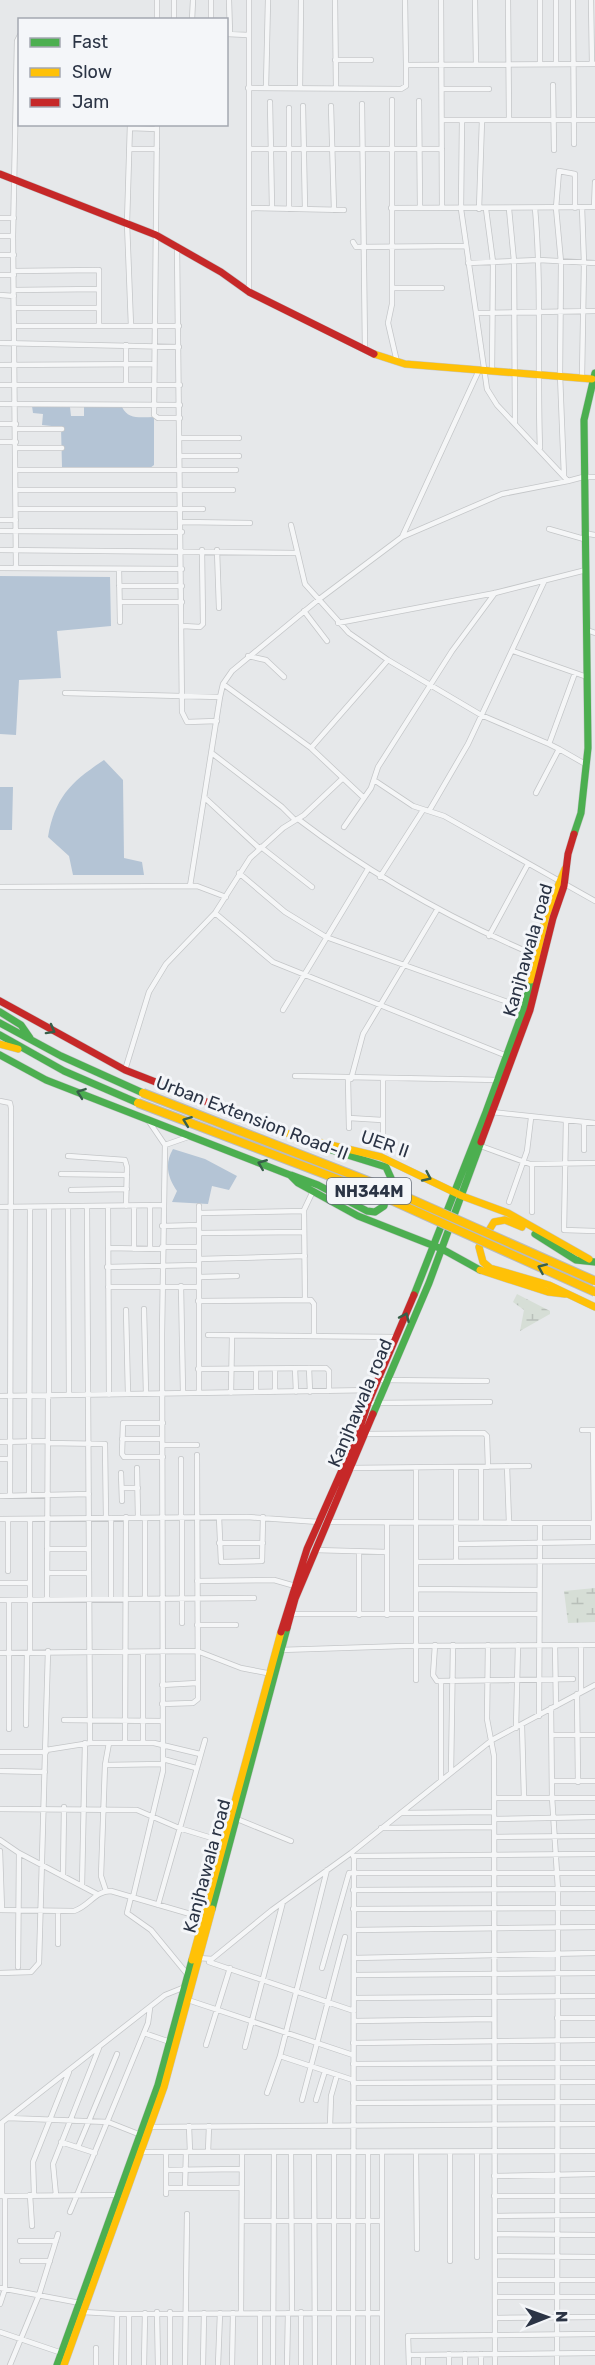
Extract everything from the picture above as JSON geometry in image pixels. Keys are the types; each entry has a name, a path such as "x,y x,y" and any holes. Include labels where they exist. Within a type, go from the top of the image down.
{"main road":[{"path":"0,174 156,235 249,292 365,349 397,362 582,377 593,381"},
{"name":"Kanjhawala road","path":"289,1614 322,1522 362,1434 438,1247 510,1056 527,1009 539,957 581,813 587,765 592,749 588,677 591,631 584,536 583,477 584,420 593,381"},
{"name":"UER II","path":"0,1001 124,1070 297,1137 381,1157 458,1193 508,1213 592,1261"},
{"path":"0,1012 21,1024 32,1041"},
{"name":"Urban Extension Road-II","path":"0,1023 107,1079 386,1188 595,1281"},
{"name":"Urban Extension Road-II","path":"0,1035 27,1051 138,1103 382,1196 595,1292"},
{"path":"0,1044 27,1051"},
{"path":"0,1055 46,1080 318,1185 356,1207 375,1212 384,1206 392,1178 386,1167 380,1163 314,1145 297,1137"},
{"path":"290,1175 358,1216 417,1241 438,1247 481,1271 548,1292 565,1294"},
{"path":"592,1261 576,1260 516,1223 502,1219 495,1220 489,1226 479,1248 483,1262 490,1268 549,1285 595,1307"},
{"name":"Kanjhawala road","path":"373,1403 374,1390 383,1380 396,1337 438,1247"},
{"name":"Kanjhawala road","path":"122,2196 141,2152 145,2129 170,2042 199,1958 295,1586 311,1550"},
{"name":"Kanjhawala road","path":"64,2365 145,2129 185,1999 185,1987 204,1918 227,1843 237,1819 272,1674"},
{"name":"Kanjhawala road","path":"57,2365 83,2306"}],"street":[{"path":"157,0 157,18"},
{"path":"174,0 174,18"},
{"path":"192,0 192,18"},
{"path":"211,0 211,18"},
{"path":"229,0 228,34 248,35"},
{"path":"249,0 249,292"},
{"path":"266,87 268,0"},
{"path":"300,88 301,0"},
{"path":"335,0 336,88"},
{"path":"248,88 403,89 406,86 405,0"},
{"path":"441,0 442,208"},
{"path":"475,0 476,65"},
{"path":"508,0 509,120"},
{"path":"540,0 540,64"},
{"path":"556,0 556,64"},
{"path":"573,0 574,144"},
{"path":"406,65 593,64 591,0"},
{"path":"16,568 13,236 18,39"},
{"path":"335,60 371,60"},
{"path":"553,85 554,150"},
{"path":"442,88 489,89"},
{"path":"392,100 392,288 388,322 397,362"},
{"path":"419,101 420,208"},
{"path":"270,102 272,208"},
{"path":"362,104 365,349"},
{"path":"303,106 305,209"},
{"path":"331,106 334,210"},
{"path":"289,108 289,209"},
{"path":"442,120 595,120"},
{"path":"462,120 462,209 465,246 491,398 540,448 568,482"},
{"path":"479,209 482,120"},
{"path":"131,326 127,223 130,126 157,127 154,405 155,417 180,418"},
{"path":"130,149 156,149"},
{"path":"249,149 442,149"},
{"path":"564,476 560,375 561,262 556,208 558,173 564,170 575,174 574,208"},
{"path":"391,208 594,207 595,182"},
{"path":"582,207 584,263 582,377"},
{"path":"249,208 344,210"},
{"path":"535,208 539,260 537,374 540,448"},
{"path":"402,537 485,370 491,312 492,262 486,209"},
{"path":"509,209 514,261 515,423"},
{"path":"0,218 14,218"},
{"path":"0,236 13,236"},
{"path":"352,242 356,247 465,246"},
{"path":"177,246 183,716 187,722 217,721"},
{"path":"0,255 14,255"},
{"path":"468,263 539,260 595,263"},
{"path":"0,275 99,270 99,326"},
{"path":"392,288 442,288"},
{"path":"0,295 99,289"},
{"path":"14,308 99,308"},
{"path":"476,313 595,311"},
{"path":"14,326 179,326"},
{"path":"0,343 179,347"},
{"path":"126,345 126,385"},
{"path":"0,365 154,364"},
{"path":"0,385 180,385"},
{"path":"0,404 180,405"},
{"path":"0,424 62,429"},
{"path":"180,438 239,438"},
{"path":"0,442 16,442"},
{"path":"16,448 62,448"},
{"path":"180,456 239,456"},
{"path":"16,470 236,470"},
{"path":"190,886 223,684 248,656 402,537 502,494 568,482 583,477 595,477"},
{"path":"16,490 233,490"},
{"path":"16,509 203,509"},
{"path":"0,520 16,520"},
{"path":"182,522 250,523"},
{"path":"291,525 303,578 338,623 388,660 481,715 560,749 587,765"},
{"path":"549,529 584,536 595,535"},
{"path":"0,531 182,532"},
{"path":"0,550 217,550 296,553"},
{"path":"183,626 200,627 203,624 202,550"},
{"path":"217,550 219,608"},
{"path":"0,568 182,569"},
{"path":"119,569 120,622"},
{"path":"338,623 495,593 586,570"},
{"path":"380,876 447,784 513,651 544,582"},
{"path":"119,586 182,586"},
{"path":"344,827 375,780 378,766 452,651 495,593"},
{"path":"120,602 182,602"},
{"path":"304,611 327,641"},
{"path":"513,651 588,677"},
{"path":"248,656 266,660 284,677"},
{"path":"311,748 388,660"},
{"path":"549,744 575,673"},
{"path":"223,684 311,748 364,798"},
{"path":"65,693 220,697"},
{"path":"536,793 560,749"},
{"path":"213,754 296,820 368,869 437,910 489,936 539,957"},
{"path":"124,1070 141,1013 157,979 176,951 215,913 239,873 260,848 296,820 343,778"},
{"path":"375,780 413,806 444,816 561,884 595,901"},
{"path":"205,798 260,848 312,887"},
{"path":"489,936 528,864"},
{"path":"283,1010 368,869"},
{"path":"239,873 285,912 326,937 527,1009"},
{"path":"0,886 190,886 205,887 226,897"},
{"path":"349,1128 350,1079 363,1034 437,910"},
{"path":"215,913 268,959 510,1056"},
{"path":"295,1076 350,1079 501,1080"},
{"path":"383,1078 383,1140"},
{"path":"0,1101 10,1103 11,1108 10,1496"},
{"path":"489,1112 595,1123"},
{"path":"147,1118 165,1146 162,1226 163,1762 153,1819 127,1913 151,1930 189,1975"},
{"path":"509,1202 529,1141 531,1118"},
{"path":"349,1119 382,1120"},
{"path":"566,1120 564,1230 595,1231"},
{"path":"584,1122 584,1150"},
{"path":"165,1146 190,1136"},
{"path":"477,1145 532,1164 595,1163"},
{"path":"68,1156 122,1158 127,1163 126,1206"},
{"path":"532,1164 532,1212"},
{"path":"61,1174 127,1174"},
{"path":"71,1190 127,1189"},
{"path":"305,1300 304,1211 314,1191"},
{"path":"0,1207 163,1205"},
{"path":"68,1206 69,1395"},
{"path":"82,1886 84,1807 90,1720 90,1395 87,1206"},
{"path":"108,1206 109,1395"},
{"path":"134,1206 134,1249"},
{"path":"150,1206 150,1249"},
{"path":"199,1206 199,1393"},
{"path":"29,1495 30,1207"},
{"path":"47,1599 49,1207"},
{"path":"199,1213 304,1211"},
{"path":"162,1226 199,1225"},
{"path":"199,1233 304,1232"},
{"path":"108,1248 199,1247"},
{"path":"199,1259 305,1256"},
{"path":"107,1267 199,1265"},
{"path":"199,1277 237,1276"},
{"path":"181,1286 183,1393"},
{"path":"108,1287 199,1287"},
{"path":"198,1301 305,1300 314,1302 314,1335"},
{"path":"126,1310 128,1394"},
{"path":"144,1310 146,1394"},
{"path":"208,1335 396,1337"},
{"path":"231,1393 232,1336"},
{"path":"296,1368 296,1392"},
{"path":"309,1368 310,1392"},
{"path":"198,1369 328,1369 329,1391"},
{"path":"256,1369 256,1392"},
{"path":"275,1369 275,1392"},
{"path":"383,1380 487,1380"},
{"path":"0,1396 374,1390"},
{"path":"373,1403 490,1402"},
{"path":"163,1423 123,1423 122,1439 124,1457 163,1457"},
{"path":"456,1544 594,1542 594,1430 582,1430"},
{"path":"362,1434 484,1433 487,1436 488,1467"},
{"path":"122,1439 197,1445"},
{"path":"0,1442 106,1445 111,1599"},
{"path":"162,1704 196,1702 198,1695 197,1455"},
{"path":"0,1459 9,1458"},
{"path":"181,1459 183,1623"},
{"path":"507,1466 509,1523"},
{"path":"346,1468 529,1466"},
{"path":"456,1467 456,1562"},
{"path":"481,1467 481,1523"},
{"path":"138,1468 138,1517"},
{"path":"416,1468 418,1523 416,1680"},
{"path":"122,1473 122,1501"},
{"path":"122,1488 138,1488"},
{"path":"0,1496 89,1494"},
{"path":"125,1743 126,1517"},
{"path":"219,1517 221,1562 261,1562 263,1517"},
{"path":"0,1519 263,1517 387,1524 594,1523"},
{"path":"145,1518 145,1599"},
{"path":"8,1519 8,1571"},
{"path":"26,1725 30,1519"},
{"path":"539,1716 540,1523"},
{"path":"387,1524 387,1615"},
{"path":"219,1543 263,1543"},
{"path":"47,1549 89,1549"},
{"path":"311,1550 387,1552"},
{"path":"359,1553 359,1615"},
{"path":"417,1562 595,1561"},
{"path":"47,1573 89,1573"},
{"path":"197,1581 274,1580 295,1586"},
{"path":"0,1583 28,1583"},
{"path":"417,1589 539,1590"},
{"path":"0,1600 254,1598"},
{"path":"9,1600 9,1729"},
{"path":"289,1614 539,1614"},
{"path":"197,1625 236,1625"},
{"path":"279,1650 453,1645 595,1645"},
{"path":"451,1772 453,1645"},
{"path":"488,1645 487,1719 492,1740 496,1929 495,2365"},
{"path":"516,1728 518,1645"},
{"path":"555,1645 552,1797 558,1874 556,1927 560,2296 557,2365"},
{"path":"578,1782 577,1735 581,1645"},
{"path":"435,1646 434,1678 441,1682 573,1679"},
{"path":"0,1653 197,1651 241,1668 272,1674"},
{"path":"0,1973 31,1972 38,1967 44,1864 48,1652"},
{"path":"143,1652 143,1743"},
{"path":"441,1682 441,1780"},
{"path":"162,1685 197,1683"},
{"path":"208,1961 283,1902 347,1856 492,1740 595,1685"},
{"path":"64,1720 162,1721"},
{"path":"522,1726 524,1798"},
{"path":"552,1735 595,1735"},
{"path":"158,1905 205,1740"},
{"path":"0,1752 46,1751 88,1743 163,1743 200,1754"},
{"path":"106,1891 101,1882 105,1765 108,1743"},
{"path":"105,1765 163,1762 196,1768"},
{"path":"0,1771 45,1772"},
{"path":"554,1781 595,1781"},
{"path":"494,1798 595,1798"},
{"path":"63,1875 64,1807"},
{"path":"0,1809 84,1807 137,1810 153,1819 227,1843"},
{"path":"399,1813 494,1812"},
{"path":"494,1819 595,1817"},
{"path":"237,1819 291,1841"},
{"path":"381,1828 494,1827"},
{"path":"494,1837 595,1836"},
{"path":"0,1840 19,1853 44,1864 97,1894"},
{"path":"0,1840 0,1845"},
{"path":"0,1851 1,1910 81,1909 97,1894 106,1891 204,1918"},
{"path":"18,1967 19,1853"},
{"path":"347,1856 494,1853 595,1854"},
{"path":"353,2365 354,1856"},
{"path":"267,2093 280,2056 327,1870"},
{"path":"322,1968 346,1877 353,1873 595,1873"},
{"path":"353,1890 595,1889"},
{"path":"244,2047 283,1902"},
{"path":"353,1909 595,1908"},
{"path":"58,1911 58,1944"},
{"path":"354,1930 595,1927"},
{"path":"302,2100 319,2043 345,1937"},
{"path":"354,1958 595,1953"},
{"path":"199,1958 354,2011"},
{"path":"206,2045 219,2010 230,1968"},
{"path":"354,1975 595,1973"},
{"path":"0,2304 3,2288 1,2123 171,1992 185,1987"},
{"path":"354,1998 595,1996"},
{"path":"185,1999 353,2055"},
{"path":"70,2212 144,2033 150,2008"},
{"path":"557,2018 595,2018"},
{"path":"354,2021 494,2019"},
{"path":"144,2033 170,2042"},
{"path":"353,2043 595,2040"},
{"path":"56,2195 53,2164 99,2048"},
{"path":"78,2147 117,2054"},
{"path":"280,2056 353,2082 595,2082"},
{"path":"353,2064 595,2063"},
{"path":"32,2226 33,2162 70,2070"},
{"path":"316,2100 325,2071"},
{"path":"330,2125 331,2096 337,2075"},
{"path":"353,2103 595,2102"},
{"path":"7,2118 90,2120 145,2129 189,2126 595,2124"},
{"path":"185,2188 189,2126"},
{"path":"208,2152 209,2126"},
{"path":"61,2142 95,2153"},
{"path":"368,2151 368,2365"},
{"path":"141,2152 595,2151"},
{"path":"166,2152 166,2194"},
{"path":"241,2313 242,2152"},
{"path":"273,2365 274,2152"},
{"path":"287,2365 292,2221 291,2152"},
{"path":"314,2152 315,2365"},
{"path":"334,2152 334,2365"},
{"path":"382,2152 382,2365"},
{"path":"416,2152 417,2250"},
{"path":"450,2152 450,2261"},
{"path":"477,2152 477,2257"},
{"path":"166,2170 242,2169"},
{"path":"494,2176 595,2174"},
{"path":"166,2188 241,2188"},
{"path":"2,2196 79,2194 122,2196"},
{"path":"494,2196 595,2196"},
{"path":"185,2365 187,2214"},
{"path":"495,2216 595,2215"},
{"path":"242,2221 382,2221"},
{"path":"10,2365 39,2295 58,2234"},
{"path":"495,2234 595,2235"},
{"path":"20,2241 56,2241"},
{"path":"495,2256 595,2257"},
{"path":"22,2261 50,2261"},
{"path":"495,2280 595,2280"},
{"path":"3,2288 117,2314 158,2312 381,2313"},
{"path":"495,2297 595,2297"},
{"path":"158,2312 158,2365"},
{"path":"170,2312 170,2365"},
{"path":"301,2312 301,2365"},
{"path":"129,2313 129,2365"},
{"path":"144,2365 145,2313"},
{"path":"203,2365 204,2313"},
{"path":"218,2365 219,2313"},
{"path":"232,2365 233,2313"},
{"path":"260,2313 260,2365"},
{"path":"116,2365 117,2314"},
{"path":"495,2318 595,2317"},
{"path":"0,2332 62,2354"},
{"path":"409,2365 408,2336 595,2334"},
{"path":"96,2348 96,2365"},
{"path":"409,2355 595,2353"},
{"path":"449,2354 450,2365"},
{"path":"465,2354 465,2365"},
{"path":"481,2354 481,2365"},
{"path":"423,2355 423,2365"}],"green space":[{"path":"517,1294 550,1311 550,1314 520,1331 524,1310 513,1302"},
{"path":"595,1588 595,1622 568,1623 564,1591"}],"water":[{"path":"32,406 70,407 71,416 84,416 84,407 122,407 131,416 154,417 154,465 150,468 62,467 61,427 42,425 43,414 33,413"},
{"path":"0,576 110,577 111,626 57,631 61,678 19,680 16,735 0,734"},
{"path":"104,760 123,780 124,858 142,862 144,875 73,875 69,856 48,837 55,811 66,792 82,776"},
{"path":"0,787 13,787 12,830 0,830"},
{"path":"173,1149 205,1159 237,1176 229,1190 212,1186 208,1204 172,1202 177,1191 168,1171"}],"traffic: fast":[{"path":"574,834 581,813 588,748 584,420 595,373"},
{"path":"414,1295 486,1112 524,1008 531,980"},
{"path":"0,1012 21,1025 30,1038"},
{"path":"0,1023 61,1056 143,1093"},
{"path":"0,1035 64,1071 138,1103"},
{"path":"0,1055 46,1080 290,1175 298,1183 358,1216 442,1249 480,1270"},
{"path":"373,1414 429,1283 481,1142"},
{"path":"291,1175 318,1185 367,1211 375,1212 384,1206 391,1178 386,1167 312,1144"},
{"path":"535,1234 576,1260 595,1262"},
{"path":"212,1909 287,1628"},
{"path":"57,2365 158,2085 192,1960"}],"traffic: slow":[{"path":"374,354 405,364 592,379"},
{"path":"531,980 546,916 565,869"},
{"path":"0,1044 18,1049"},
{"path":"143,1093 386,1188 595,1281"},
{"path":"138,1103 382,1196 595,1292"},
{"path":"227,1110 297,1137 381,1157 462,1196 508,1213 589,1259"},
{"path":"522,1227 505,1220 494,1222 479,1247 483,1262 490,1268 549,1285 595,1307"},
{"path":"480,1270 548,1292 565,1294"},
{"path":"192,1960 281,1632"},
{"path":"64,2365 164,2087 212,1909"}],"traffic: jam":[{"path":"0,174 156,235 221,272 249,292 374,354"},
{"path":"481,1142 530,1010 553,918 564,886 568,854 574,834"},
{"path":"0,1001 125,1070 227,1110"},
{"path":"281,1632 307,1549 358,1434 368,1403 414,1295"},
{"path":"287,1628 295,1599 373,1414"}]}
